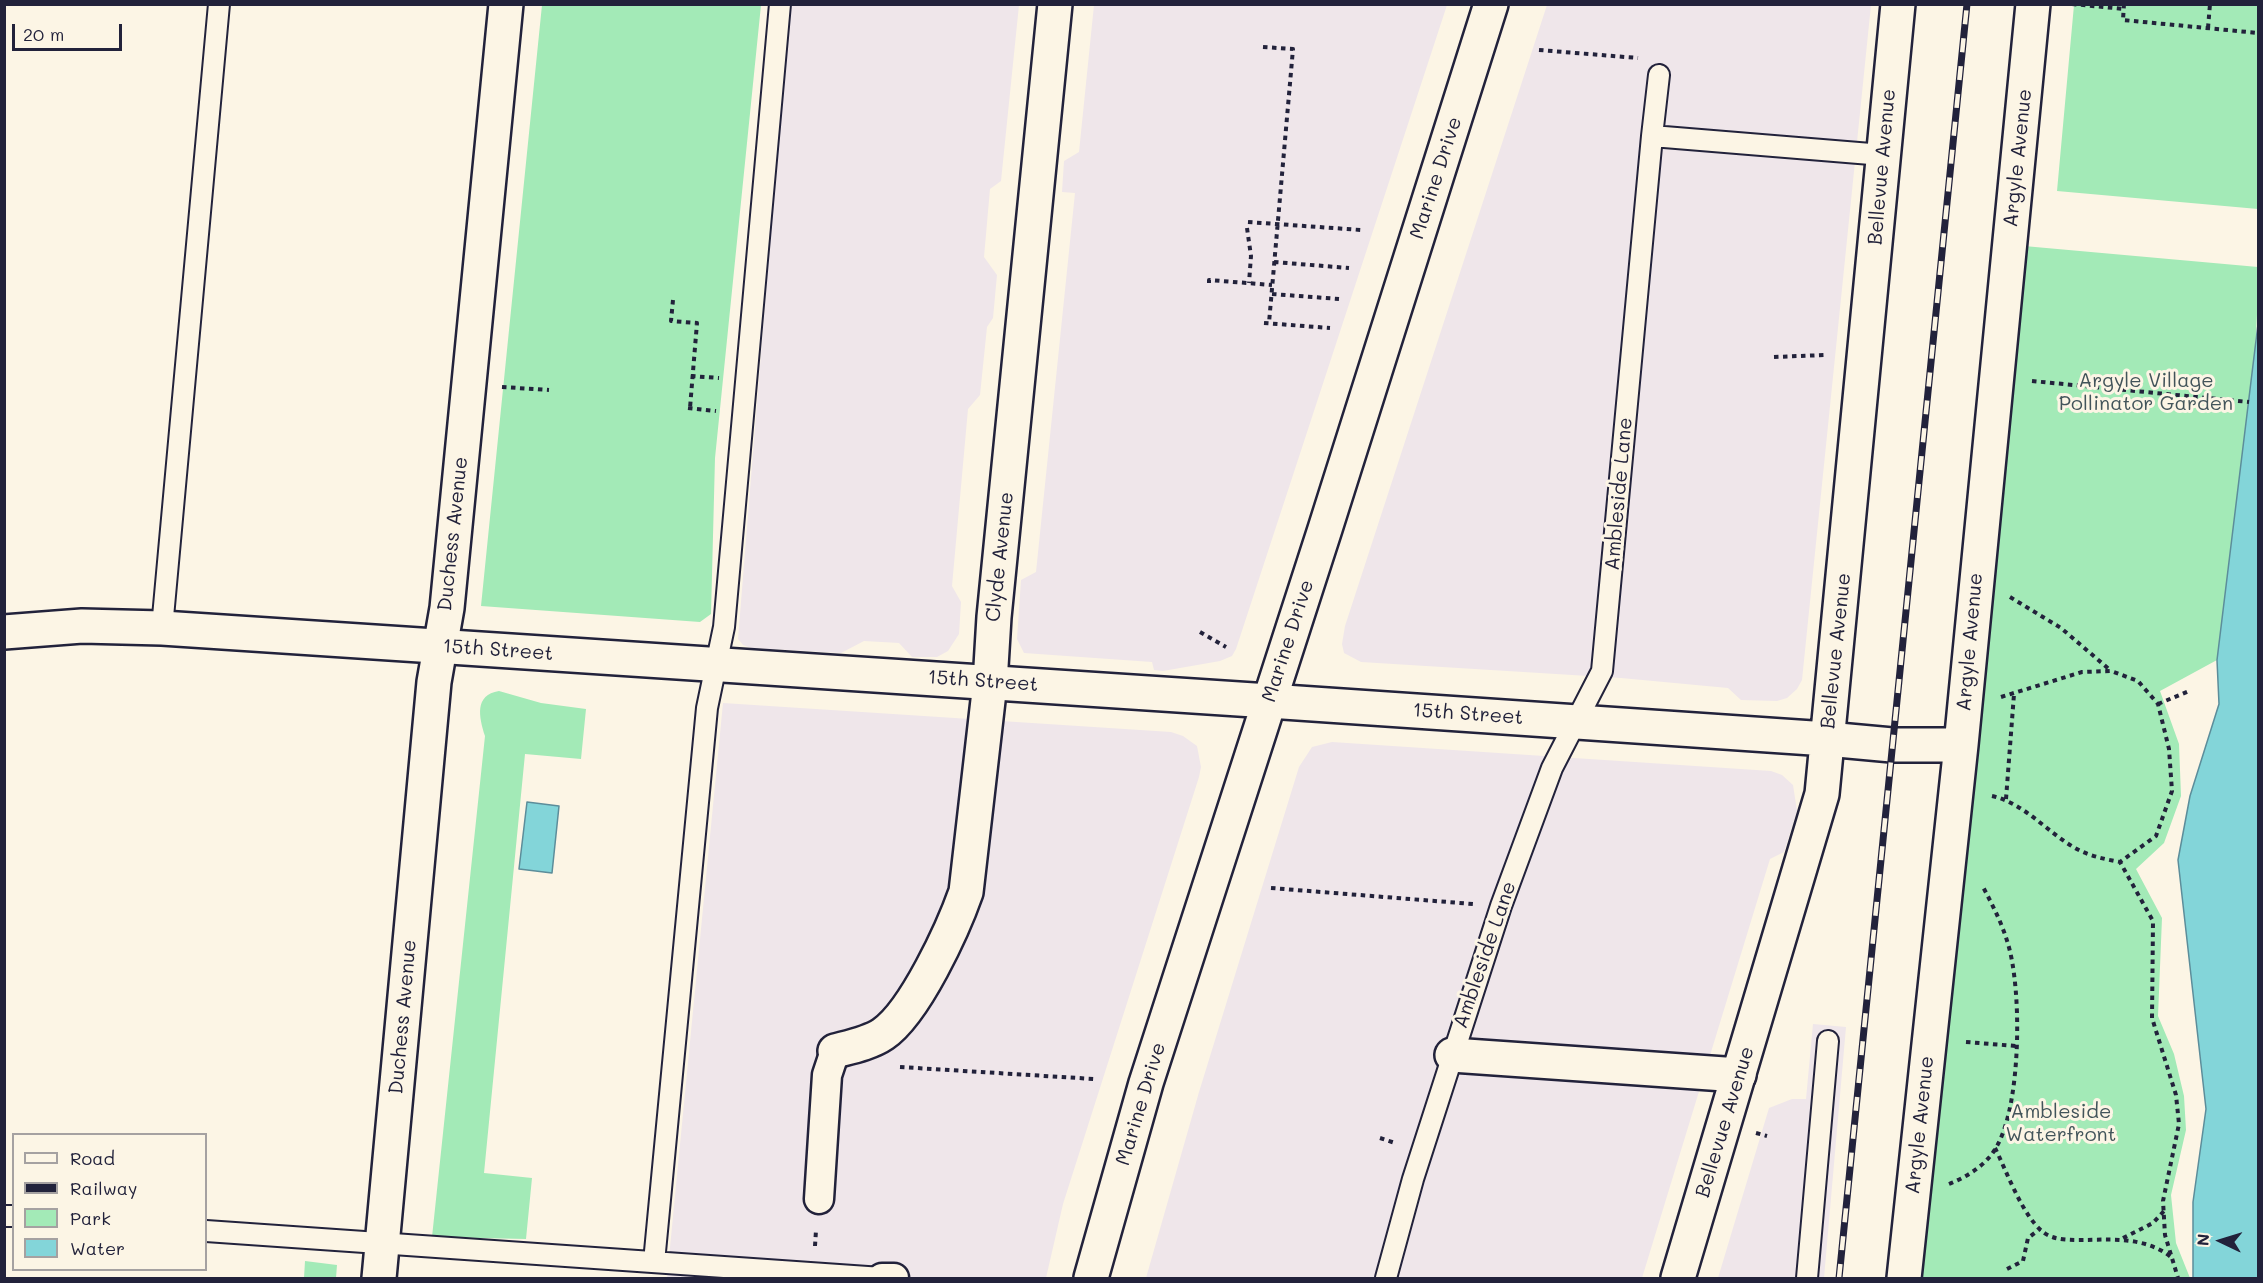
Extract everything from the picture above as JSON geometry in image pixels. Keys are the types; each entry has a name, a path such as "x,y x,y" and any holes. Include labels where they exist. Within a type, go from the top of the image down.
{"street":[{"name":"Duchess Avenue","path":"379,1278 439,646 447,608 506,4"},
{"name":"Clyde Avenue","path":"835,1051 881,1036 907,1011 960,908 969,875 990,683 994,617 1055,4"},
{"name":"Marine Drive","path":"1091,1278 1146,1083 1491,4"},
{"name":"Bellevue Avenue","path":"1678,1278 1822,794 1898,4"},
{"name":"Argyle Avenue","path":"1904,1278 1965,697 2033,4"},
{"name":"15th Street","path":"4,632 82,627 162,628 1576,721 1892,745 1960,745"},
{"path":"819,1199 827,1075 835,1051"},
{"name":"Ambleside Lane","path":"1452,1055 1739,1075"}],"lane":[{"path":"162,628 219,4"},
{"path":"654,1262 706,719 724,627 780,4"},
{"name":"Ambleside Lane","path":"1386,1278 1452,1055 1501,906 1552,768 1602,671 1659,75"},
{"path":"1653,136 1883,155"},
{"path":"1807,1278 1828,1041"},
{"path":"207,1231 382,1245 654,1262 780,1275 812,1274 888,1278"}],"path":[{"path":"2072,4 2124,7 2123,21 2259,33"},
{"path":"2208,28 2210,4"},
{"path":"1263,46 1293,49 1272,294 1267,323 1330,328"},
{"path":"1539,50 1644,58 1659,75"},
{"path":"1249,283 1251,256 1248,225 1361,230"},
{"path":"1274,262 1349,268"},
{"path":"1209,283 1209,280 1272,285"},
{"path":"1272,294 1339,299"},
{"path":"673,300 671,321 697,323 690,408"},
{"path":"1774,357 1824,355"},
{"path":"1995,378 2249,402"},
{"path":"494,387 549,390"},
{"path":"1955,793 1981,793 2006,799 2075,848 2094,857 2120,862 2156,836 2172,791 2169,749 2158,704 2138,681 2111,671 2061,627 1977,575"},
{"path":"1200,632 1226,647"},
{"path":"1965,697 1989,699 2014,694 2082,672 2111,671"},
{"path":"2158,704 2189,690"},
{"path":"2006,799 2014,694"},
{"path":"2120,862 2153,921 2152,1018 2176,1095 2178,1124 2163,1201 2165,1235 2178,1278"},
{"path":"1912,1196 1958,1180 1980,1167 1995,1148 2008,1115 2016,1046 2013,969 2008,945 1980,881"},
{"path":"1271,888 1501,906"},
{"path":"1929,1039 2016,1046"},
{"path":"890,1066 1094,1079"},
{"path":"1995,1148 2029,1215 2043,1233 2059,1238 2119,1239 2149,1244 2172,1258"},
{"path":"812,1274 819,1199"},
{"path":"2119,1239 2153,1223 2164,1211"},
{"path":"2007,1269 2023,1261 2028,1238 2040,1228"}],"shaded area":[{"path":"789,5 1019,5 1001,181 990,189 984,257 997,275 993,318 987,327 980,395 968,409 952,586 961,602 959,634 948,651 937,657 912,657 899,643 864,641 841,653 751,648 743,645 738,639"},
{"path":"1094,5 1447,5 1236,649 1232,656 1220,661 1163,671 1154,670 1152,662 1024,653 1017,639 1021,580 1036,572 1075,193 1062,192 1064,161 1079,152"},
{"path":"1547,5 1871,5 1802,680 1797,689 1787,698 1777,701 1741,700 1728,688 1621,678 1361,662 1344,653 1342,644 1345,626"},
{"path":"723,703 1171,732 1183,736 1197,746 1201,767 1199,777 1063,1204 1046,1278 667,1278"},
{"path":"1332,742 1771,771 1782,775 1793,785 1797,811 1784,852 1770,859 1642,1278 1146,1278 1199,1092 1299,767 1312,747"},
{"path":"1813,1024 1846,1027 1824,1278 1718,1278 1769,1108 1792,1099 1806,1099"}],"green space":[{"path":"542,5 761,5 715,458 711,614 700,622 481,606"},
{"path":"2074,5 2258,5 2258,209 2057,191"},
{"name":"Ambleside Waterfront","path":"2024,246 2258,267 2250,414 2217,660 2160,691 2179,744 2181,796 2164,843 2136,869 2162,918 2158,1016 2174,1054 2184,1096 2186,1130 2171,1195 2176,1243 2190,1278 1920,1278 1972,805"},
{"path":"499,691 541,703 586,709 581,759 525,754 484,1173 532,1178 526,1239 432,1237 485,736 480,708 485,697"},
{"path":"305,1261 337,1265 336,1278 304,1278"}],"water":[{"path":"2258,324 2258,1278 2193,1278 2193,1202 2206,1109 2178,860 2190,796 2219,704 2217,660"},
{"path":"527,802 559,806 552,873 519,869"}],"railway":[{"path":"1839,1278 1967,4"}],"park label":[{"name":"Argyle Village Pollinator Garden","path":"2146,392"}]}
